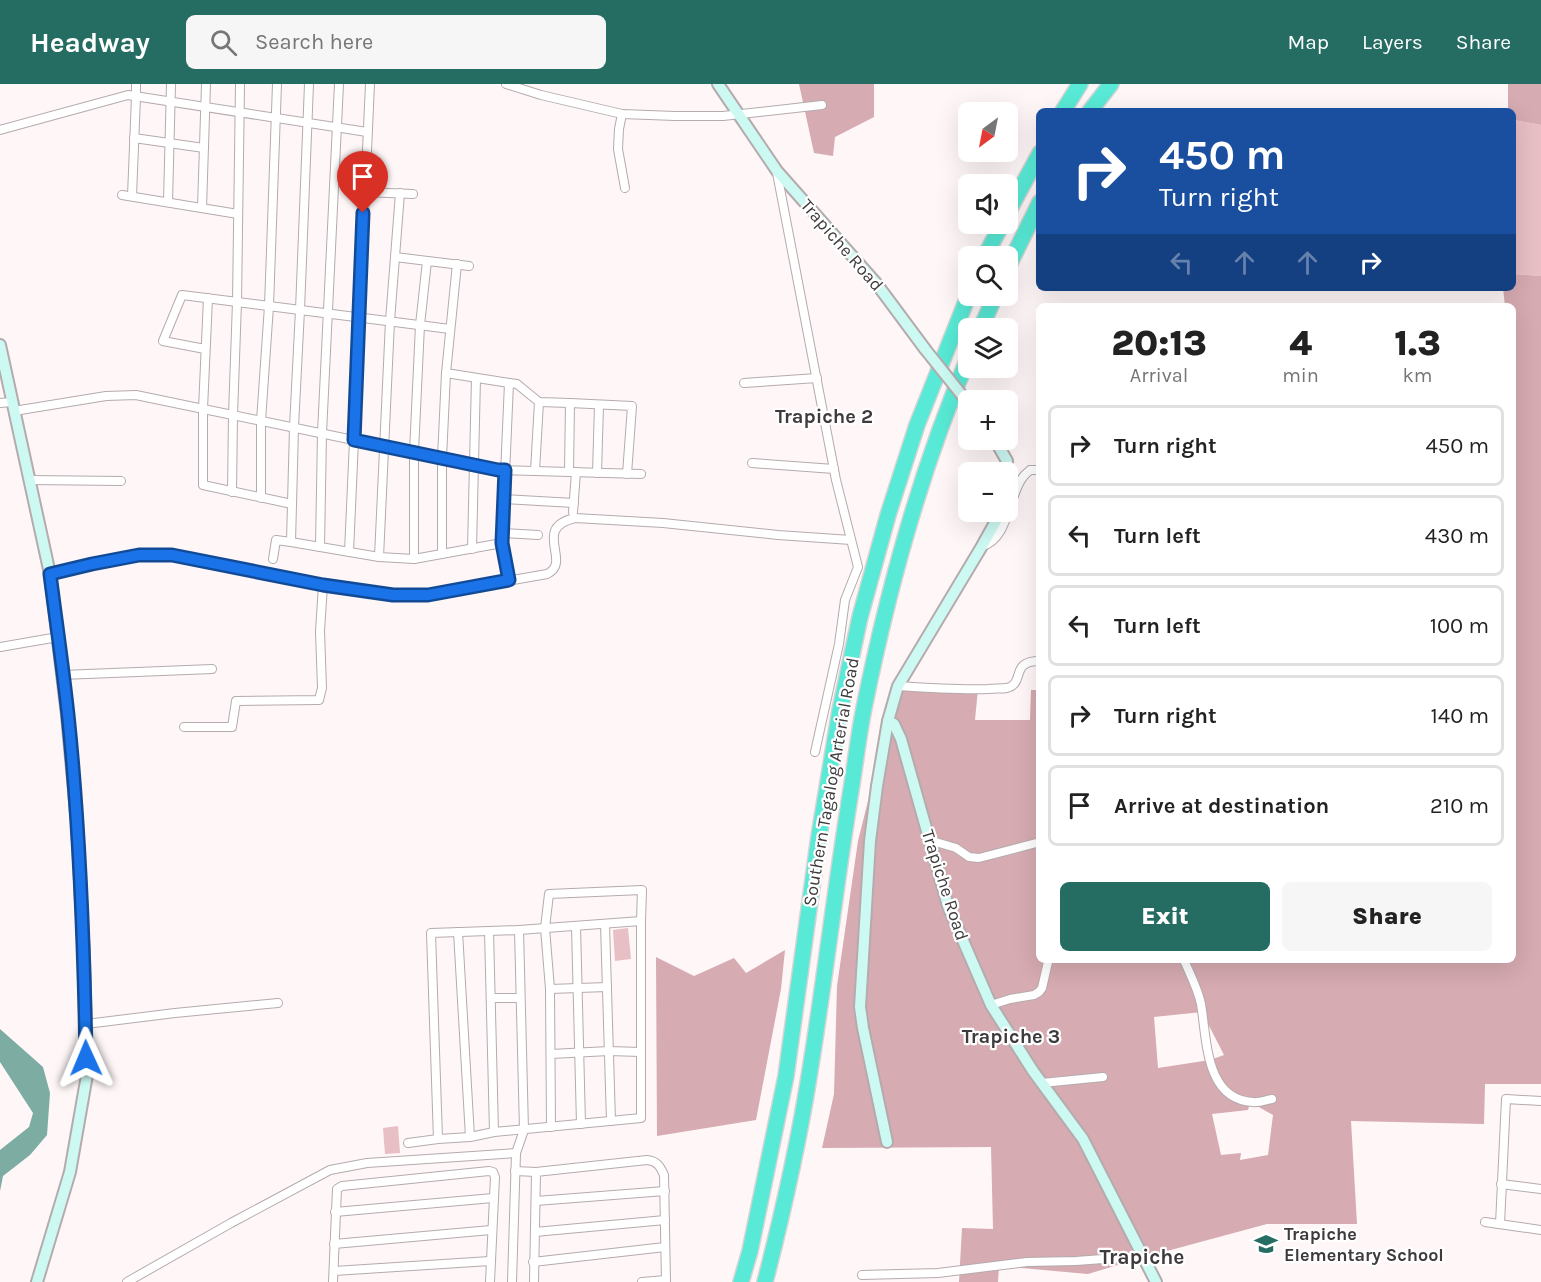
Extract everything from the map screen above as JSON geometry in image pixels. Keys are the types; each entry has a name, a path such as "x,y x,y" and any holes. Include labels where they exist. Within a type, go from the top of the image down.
{"highway":[{"path":"1066,105 1078,84"},
{"path":"1092,108 1109,84"},
{"path":"1018,194 1036,160"},
{"path":"1018,247 1036,210"},
{"name":"Southern Tagalog Arterial Road","path":"741,1282 750,1251 786,1076 821,825 840,710 860,617 916,425 964,306"},
{"name":"Southern Tagalog Arterial Road","path":"765,1282 792,1166 809,1078 860,732 881,631 914,510 939,433 960,378"}],"street":[{"path":"132,196 136,84"},
{"path":"168,202 171,84"},
{"path":"202,208 206,84"},
{"path":"232,492 240,84"},
{"path":"261,498 261,421 269,306 277,84"},
{"path":"291,542 309,84"},
{"path":"320,547 322,433 339,84"},
{"path":"349,552 370,84"},
{"path":"506,84 622,114 739,115 822,105"},
{"name":"Trapiche Road","path":"718,84 777,171 876,283 958,390"},
{"path":"0,130 128,95 367,132"},
{"path":"622,114 618,149 625,188"},
{"path":"134,138 204,148"},
{"path":"777,171 834,469 858,567 845,600 839,644 815,752"},
{"path":"364,192 413,194"},
{"path":"379,557 390,321 400,193"},
{"path":"122,195 238,214"},
{"path":"395,257 470,266"},
{"path":"414,559 414,452 420,325 427,261"},
{"path":"442,554 442,458 446,374 457,264"},
{"path":"205,349 163,341 182,295 450,328"},
{"path":"208,298 203,409 203,485 292,504"},
{"path":"0,345 50,574 68,715 77,823 84,958 87,1075 70,1172 37,1282"},
{"path":"446,374 517,384 539,402 632,406 627,474"},
{"path":"472,549 476,378"},
{"path":"744,383 817,378"},
{"path":"508,383 502,543 509,580"},
{"path":"0,403 13,406 136,395 473,465 505,470 641,474"},
{"path":"535,471 539,402"},
{"path":"570,403 573,512"},
{"path":"597,473 599,405"},
{"path":"752,463 834,469"},
{"path":"982,546 988,545 996,537 1006,521 1023,477 1030,470 1036,470"},
{"path":"29,480 121,481"},
{"path":"504,499 574,503"},
{"path":"50,574 139,555 172,555 323,585 393,595 428,595 552,572 556,564 555,530 562,522 575,518 663,523 778,536 851,540"},
{"path":"887,1142 860,1007 870,841 888,721 898,686 995,522"},
{"path":"502,533 538,535"},
{"path":"273,559 276,540 379,557 414,559 502,543"},
{"path":"184,727 232,727 236,701 319,700 322,688 320,631 323,585"},
{"path":"0,647 58,637"},
{"path":"898,686 1007,688 1013,685 1021,666 1036,662"},
{"path":"62,675 212,669"},
{"name":"Trapiche Road","path":"888,721 894,724 901,739 948,906 991,1005 1042,1083 1083,1139 1156,1282"},
{"path":"930,840 956,848 969,857 979,858 1036,843"},
{"path":"408,1143 641,1118 640,921 642,890 549,894 545,928 550,989 551,1127"},
{"path":"438,1138 431,933 519,930 640,921"},
{"path":"605,924 611,1121"},
{"path":"576,926 581,1124"},
{"path":"512,1282 516,1153 524,1130 519,930"},
{"path":"489,931 494,1132"},
{"path":"458,932 470,1137"},
{"path":"991,1005 1039,992 1048,963"},
{"path":"1185,963 1200,1001 1213,1073 1225,1091 1240,1100 1255,1102 1272,1099"},
{"path":"550,989 607,987"},
{"path":"491,998 520,998"},
{"path":"86,1024 278,1003"},
{"path":"551,1054 640,1052"},
{"path":"1042,1083 1102,1077"},
{"path":"1500,1224 1506,1099 1541,1101"},
{"path":"127,1282 221,1228 330,1170 367,1163 516,1153"},
{"path":"515,1171 536,1172 647,1160 654,1161 660,1166 664,1175 665,1191 666,1281 642,1282"},
{"path":"333,1282 337,1189 342,1186 489,1171 493,1172 495,1177 490,1282"},
{"path":"534,1282 536,1172"},
{"path":"1501,1184 1541,1190"},
{"path":"536,1201 665,1191"},
{"path":"335,1212 493,1198"},
{"path":"535,1232 665,1220"},
{"path":"1485,1222 1541,1230"},
{"path":"334,1244 491,1230"},
{"path":"533,1262 665,1247"},
{"path":"862,1275 938,1273 1027,1262 1143,1256"},
{"path":"334,1271 490,1261"}],"shaded area":[{"path":"799,84 874,84 874,117 835,137 833,156 814,153"},
{"path":"1508,84 1541,84 1541,125 1516,120 1516,108 1508,108"},
{"path":"1516,120 1541,125 1541,276 1516,274"},
{"path":"1516,274 1541,276 1541,1084 1485,1084 1484,1124 1351,1121 1357,1224 1267,1224 1088,1274 999,1266 998,1282 959,1282 962,1228 993,1229 991,1147 822,1148 834,1094 837,986 858,841 898,686 978,689 975,720 1030,720 1031,690 1036,690 1036,963 1516,963 1516,303 1505,303 1503,291 1516,291","holes":["1202,1012 1224,1055 1210,1060 1158,1068 1154,1017","1250,1102 1273,1115 1268,1155 1240,1160 1241,1153 1221,1155 1212,1114 1248,1110"]},
{"path":"628,928 631,959 615,961 613,930"},
{"path":"785,950 781,989 756,1120 657,1136 656,957 694,976 734,958 746,973"},
{"path":"0,1029 43,1067 50,1093 47,1135 30,1155 3,1176 0,1191 0,1150 29,1127 33,1113 0,1062"},
{"path":"398,1126 400,1153 385,1154 383,1128"}],"place":[{"name":"Trapiche Elementary School","path":"1266,1244"}],"district":[{"name":"Trapiche 2","path":"824,416"},
{"name":"Trapiche 3","path":"1011,1036"},
{"name":"Trapiche","path":"1142,1257"}],"route":[{"path":"86,1058 84,958 77,823 68,715 50,574 139,555 172,555 323,585 393,595 428,595 509,580 502,543 505,470 354,440 363,213"}]}
